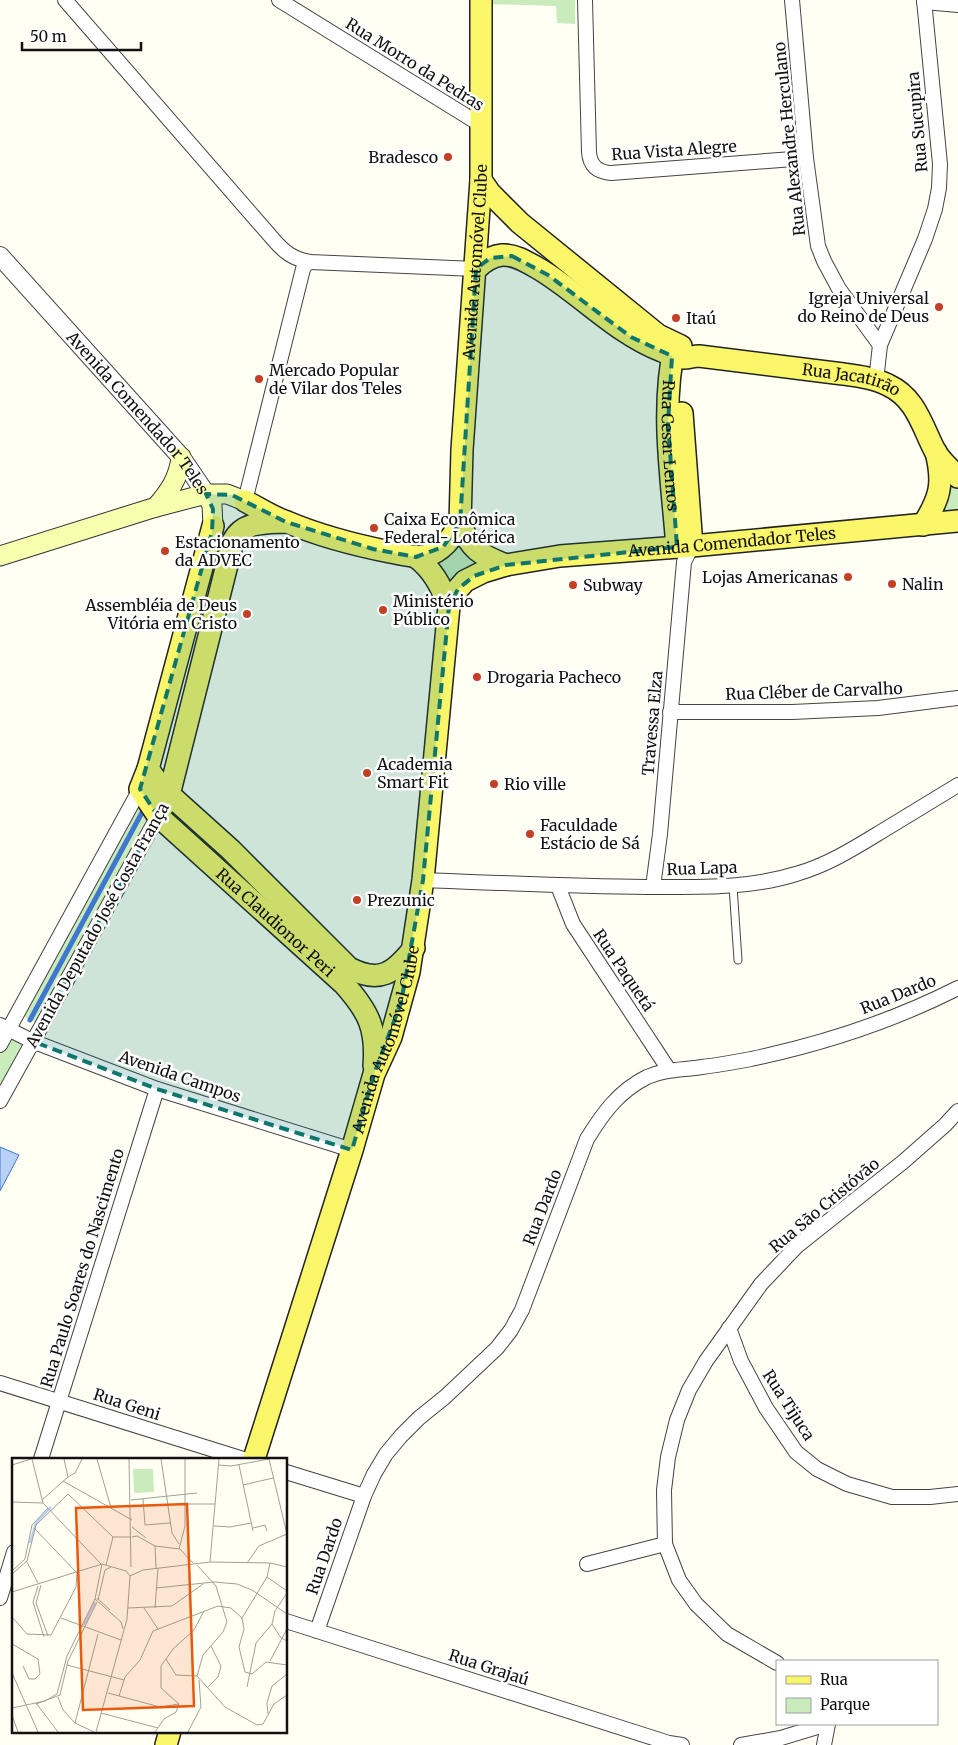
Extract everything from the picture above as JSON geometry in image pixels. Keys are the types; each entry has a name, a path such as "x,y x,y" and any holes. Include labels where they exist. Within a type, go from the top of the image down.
{"main road":[{"name":"Avenida Automóvel Clube","path":"460,523 462,450 481,180 481,0"},
{"name":"Rua Jacatirão","path":"481,180 501,206 658,335 683,352"},
{"path":"528,263 540,239"},
{"name":"Rua Jacatirão","path":"476,269 483,262 502,255 512,256 528,263 548,274 631,337 646,345 683,352 843,374 876,381 895,389 912,404 922,420 936,452 958,477"},
{"name":"Rua Cesar Lemos","path":"683,352 681,401 685,552"},
{"path":"923,525 938,499 940,470 936,452"},
{"path":"156,507 176,480 181,457"},
{"path":"0,556 156,507 206,494"},
{"name":"Avenida Comendador Teles","path":"206,494 227,494 286,522 348,543 416,557"},
{"name":"Avenida Deputado José Costa França","path":"140,789 148,769 213,526 212,505 206,494"},
{"name":"Avenida Comendador Teles","path":"449,606 458,589 465,581 483,572 506,565 560,556 685,552 958,521"},
{"name":"Avenida Deputado José Costa França","path":"158,816 169,795 233,541 237,535 248,527 265,523 286,522"},
{"path":"416,557 426,556 443,547 455,533 460,523"},
{"path":"460,523 472,546 485,557 506,565"},
{"path":"416,557 432,572 440,584 449,606"},
{"name":"Avenida Automóvel Clube","path":"254,1458 352,1150 374,1074 391,1037 405,988 414,948 424,880 449,606"},
{"name":"Rua Claudionor Peri","path":"148,769 169,795 231,850 349,968 361,974 383,975 398,967 414,948"},
{"name":"Rua Claudionor Peri","path":"140,789 158,816 354,995 363,1006 372,1026 375,1054 374,1074"},
{"path":"166,1745 170,1732"}],"street":[{"path":"65,0 273,240 292,257 310,262 476,269"},
{"name":"Rua Morro da Pedras","path":"279,0 482,125"},
{"path":"299,0 302,14"},
{"name":"Rua Vista Alegre","path":"585,0 589,152 592,163 596,168 603,172 611,173 806,158"},
{"name":"Rua Alexandre Herculano","path":"792,0 806,158 817,239 824,261 839,289 880,345"},
{"path":"924,1 958,5"},
{"name":"Rua Sucupira","path":"876,381 880,345 925,239 935,209 939,188 940,164 924,1"},
{"name":"Avenida Comendador Teles","path":"0,256 181,457 206,494"},
{"path":"245,501 305,265 310,262"},
{"name":"Travessa Elza","path":"653,887 660,834 685,552"},
{"name":"Rua Cléber de Carvalho","path":"670,712 792,712 878,708 958,698"},
{"name":"Rua Lapa","path":"424,880 558,886 653,887 733,886 765,882 824,864 868,840 958,785"},
{"name":"Avenida Deputado José Costa França","path":"0,1045 4,1028 140,789"},
{"name":"Avenida Deputado José Costa França","path":"0,1101 158,816"},
{"name":"Rua Paquetá","path":"558,886 573,924 670,1070"},
{"name":"Rua Dardo","path":"317,1631 364,1496 374,1474 401,1436 498,1348 511,1330 522,1310 587,1139 613,1101 630,1087 648,1077 670,1070 725,1064 821,1042 874,1023 958,988"},
{"name":"Avenida Campos","path":"4,1028 32,1041 157,1089 352,1150"},
{"name":"Rua Paulo Soares do Nascimento","path":"42,1458 157,1089"},
{"name":"Rua São Cristóvão","path":"776,1662 727,1634 696,1604 679,1580 665,1544 664,1490 668,1456 677,1420 689,1390 706,1361 761,1284 797,1246 903,1162 958,1111"},
{"name":"Rua Tijuca","path":"729,1328 741,1361 766,1408 796,1452 818,1469 847,1484 892,1497 930,1497 958,1494"},
{"name":"Rua Geni","path":"0,1383 240,1458"},
{"path":"288,1473 364,1496"},
{"path":"587,1564 665,1544"},
{"path":"0,1598 12,1559"},
{"name":"Rua Grajaú","path":"288,1623 660,1740 682,1745"},
{"path":"741,1745 781,1738 824,1725"},
{"path":"824,1745 827,1725"}],"lane":[{"path":"733,886 738,960"}],"highlighted area":[{"path":"512,256 548,275 631,337 672,356 668,424 677,547 506,565 474,576 458,589 449,606 423,880 401,1003 374,1074 352,1150 157,1089 32,1041 158,816 140,789 212,532 213,509 206,494 232,495 286,522 373,549 416,557 443,547 460,523 476,269 490,258"}],"green space":[{"path":"487,0 575,0 575,24 557,23 556,6 487,4"},
{"path":"946,483 958,484 958,513 938,514"},
{"path":"462,539 485,561 453,592 430,563 449,554"},
{"path":"138,802 144,805 29,1019 22,1016"},
{"path":"146,806 152,809 38,1024 31,1020"},
{"path":"7,1035 26,1044 7,1086 0,1083 0,1050"}],"water":[{"path":"0,1147 19,1155 0,1191"}],"waterway":[{"path":"30,1020 145,807"}],"place":[{"name":"Bradesco","path":"448,157"},
{"name":"Igreja Universal do Reino de Deus","path":"939,307"},
{"name":"Itaú","path":"676,318"},
{"name":"Mercado Popular de Vilar dos Teles","path":"259,379"},
{"name":"Caixa Econômica Federal- Lotérica","path":"374,528"},
{"name":"Estacionamento da ADVEC","path":"165,551"},
{"name":"Lojas Americanas","path":"848,577"},
{"name":"Nalin","path":"892,584"},
{"name":"Subway","path":"573,585"},
{"name":"Ministério Público","path":"383,610"},
{"name":"Assembléia de Deus Vitória em Cristo","path":"247,614"},
{"name":"Drogaria Pacheco","path":"477,677"},
{"name":"Academia Smart Fit","path":"367,773"},
{"name":"Rio ville","path":"494,784"},
{"name":"Faculdade Estácio de Sá","path":"530,834"},
{"name":"Prezunic","path":"357,900"}]}
